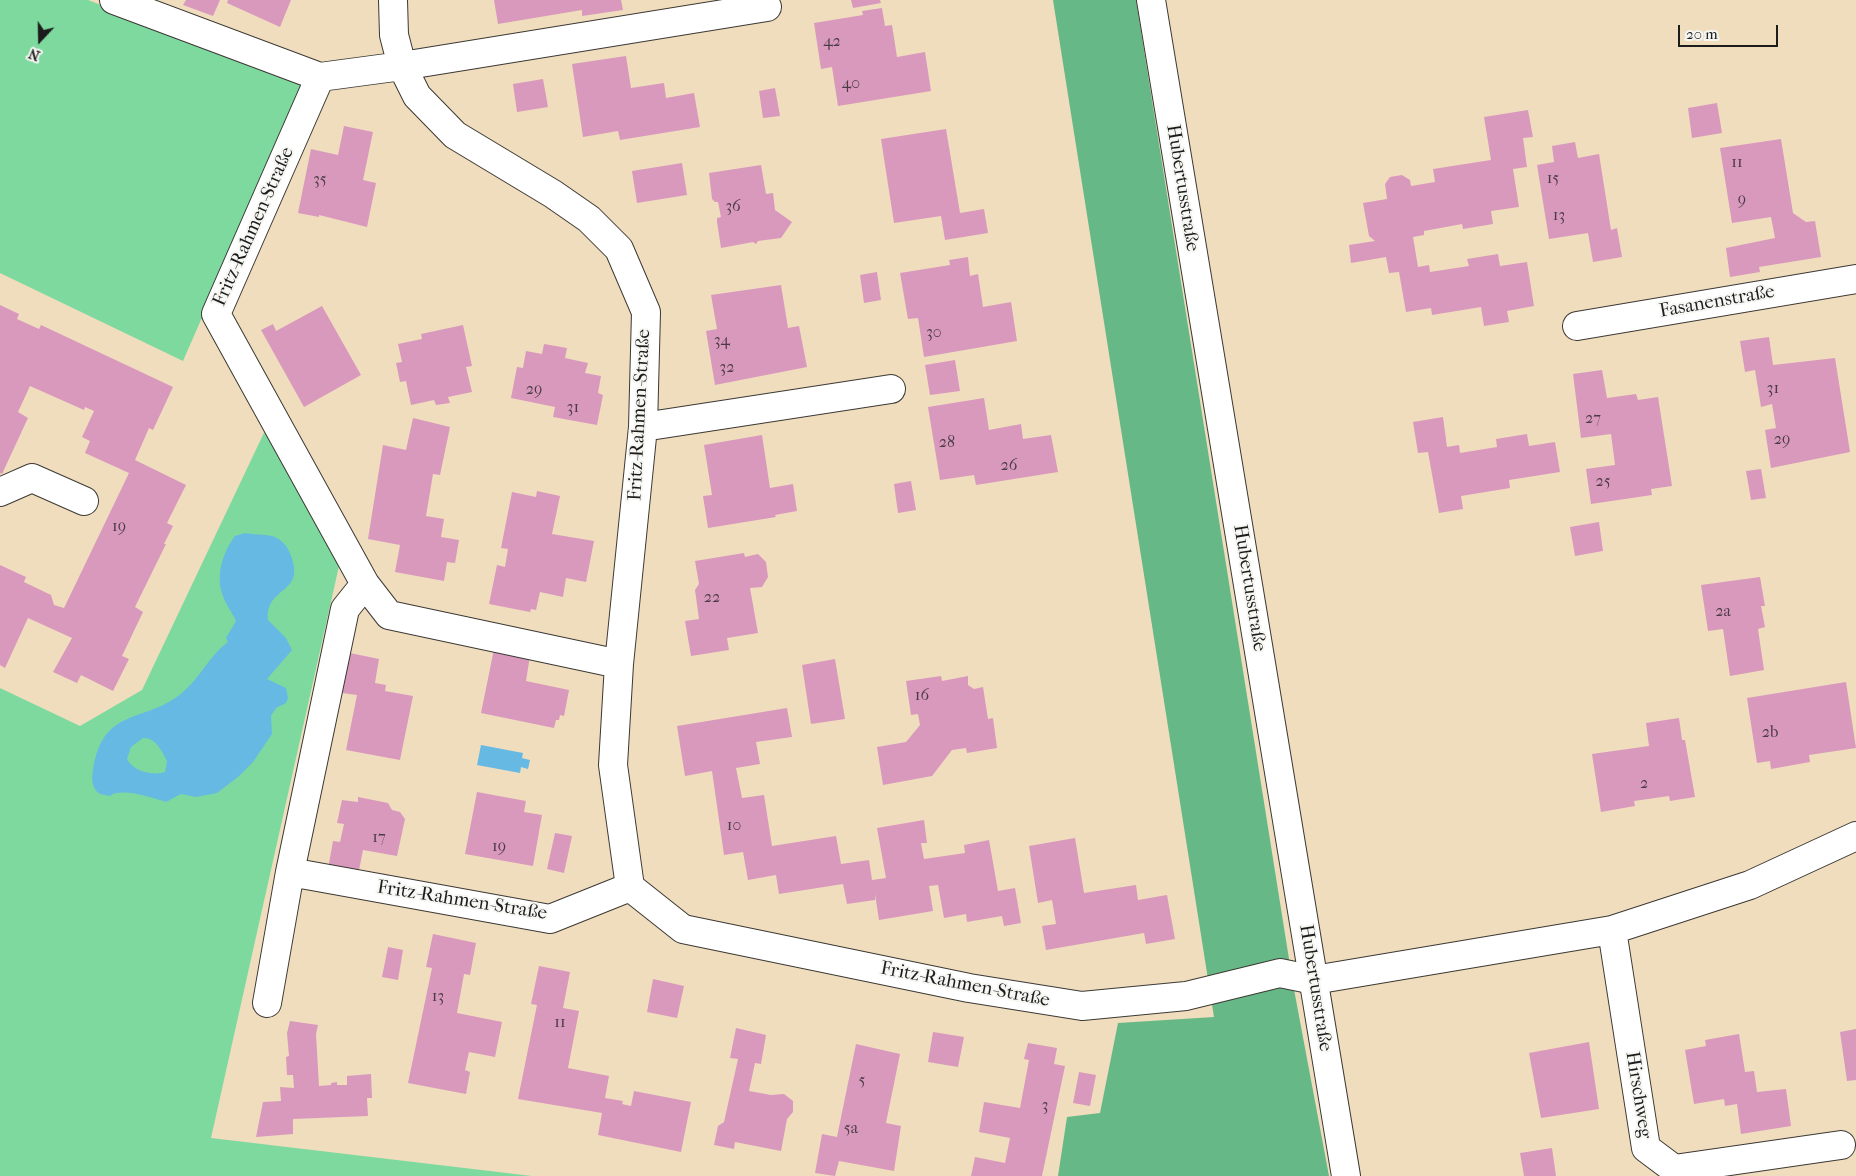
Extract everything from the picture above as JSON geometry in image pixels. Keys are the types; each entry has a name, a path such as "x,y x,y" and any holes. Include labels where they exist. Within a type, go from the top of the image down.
{"street":[{"path":"114,0 320,77 402,66 766,7"},
{"name":"Fritz-Rahmen-Straße","path":"393,0 394,35 402,66 418,96 455,135 568,204 589,219 619,249 646,312 643,427 619,664 613,765 630,887 684,929 969,988 1082,1006 1186,996 1280,974 1314,980"},
{"name":"Hubertusstraße","path":"1151,0 1346,1176"},
{"name":"Fritz-Rahmen-Straße","path":"320,77 216,314 365,584 389,615 619,664"},
{"name":"Fasanenstraße","path":"1577,326 1856,279"},
{"path":"643,427 891,388"},
{"path":"0,492 32,478 84,501"},
{"path":"267,1003 290,872 345,609 365,584"},
{"path":"1314,980 1612,930 1750,885 1856,836"},
{"name":"Fritz-Rahmen-Straße","path":"290,872 550,919 630,887"},
{"name":"Hirschweg","path":"1612,930 1646,1148 1674,1168 1841,1144"}],"green space":[{"path":"0,0 88,0 304,84 183,361 0,273"},
{"path":"1053,0 1136,0 1293,984 1329,1176 1058,1176 1067,1117 1100,1113 1118,1023 1214,1017"},
{"path":"271,418 343,548 211,1138 532,1176 0,1176 0,688 80,726 142,690"}],"water":[{"path":"245,533 269,535 277,538 288,548 294,565 294,576 290,583 273,600 269,609 268,620 286,638 292,650 267,679 286,688 288,698 286,703 276,708 271,716 272,734 253,762 238,777 217,793 196,797 181,794 166,802 129,793 110,796 100,794 94,787 92,773 98,750 106,735 127,719 168,703 182,693 215,654 228,642 226,638 236,621 223,596 220,572 227,549 235,536","holes":["143,738 148,738 155,742 167,761 165,772 144,772 134,767 127,759 131,747"]},
{"path":"481,745 523,753 522,758 530,760 528,769 521,767 520,773 477,765"}],"building":[{"path":"186,0 220,0 213,16 183,5"},
{"path":"228,0 291,0 280,27 227,3"},
{"path":"494,0 621,0 623,10 582,16 582,10 498,24"},
{"path":"851,0 880,0 881,3 853,8"},
{"path":"882,8 885,26 892,25 897,57 925,52 931,91 838,106 832,67 821,69 814,23 863,15 862,11"},
{"path":"626,56 631,88 664,83 666,98 694,93 700,127 620,140 618,131 583,137 572,64"},
{"path":"543,79 548,107 517,112 513,84"},
{"path":"775,88 780,116 763,118 759,91"},
{"path":"1717,103 1722,133 1692,138 1688,108"},
{"path":"1528,110 1533,137 1523,138 1527,167 1513,169 1519,207 1491,211 1493,224 1463,229 1462,224 1424,231 1424,235 1413,237 1418,267 1429,265 1430,272 1469,266 1467,259 1498,254 1500,266 1527,262 1534,306 1507,311 1509,322 1484,326 1481,307 1432,315 1431,308 1406,312 1399,272 1389,273 1386,257 1351,263 1349,245 1375,241 1369,236 1363,203 1387,199 1385,184 1390,177 1402,175 1410,180 1411,186 1435,182 1433,169 1491,160 1484,117"},
{"path":"344,126 373,132 363,180 376,183 367,227 319,215 319,217 298,213 311,149 338,155"},
{"path":"946,129 960,213 984,209 988,233 945,240 941,216 894,223 881,139"},
{"path":"1781,139 1793,213 1806,222 1815,221 1821,257 1759,267 1760,272 1730,277 1726,248 1775,238 1771,217 1732,223 1720,148"},
{"path":"1575,142 1578,158 1599,154 1611,230 1617,228 1622,257 1593,262 1588,233 1549,239 1537,165 1554,162 1552,146"},
{"path":"682,163 687,195 637,203 632,171"},
{"path":"761,165 766,194 773,193 775,210 792,222 781,238 758,241 756,244 753,242 721,248 717,218 721,217 718,202 712,199 709,173"},
{"path":"968,257 970,276 978,274 983,307 1011,302 1017,341 924,357 918,318 908,319 900,273 950,265 949,260"},
{"path":"877,272 881,300 864,303 860,275"},
{"path":"781,285 788,328 799,326 807,367 715,385 706,331 717,329 711,295"},
{"path":"0,305 19,314 17,319 39,329 41,325 173,387 153,430 149,428 135,460 186,485 167,523 173,526 164,544 166,544 135,607 143,612 122,656 129,659 113,691 81,675 77,683 53,672 72,638 28,618 5,668 0,665 0,565 26,577 24,582 51,595 54,605 64,608 129,473 85,453 90,441 82,437 94,411 85,407 84,410 30,386 18,412 28,418 2,474 0,473"},
{"path":"322,306 361,375 304,407 261,330 273,324 276,331"},
{"path":"463,325 472,366 466,367 472,392 448,397 450,403 436,405 434,400 411,405 406,381 400,382 396,363 402,362 398,344 422,339 421,334"},
{"path":"1769,337 1773,365 1835,358 1850,452 1771,468 1765,430 1776,428 1772,404 1761,407 1755,370 1745,372 1740,341"},
{"path":"544,344 567,348 565,358 588,363 585,373 601,376 598,393 603,395 597,425 553,417 555,407 511,398 517,367 523,368 526,351 542,354"},
{"path":"955,360 960,391 930,395 925,365"},
{"path":"1602,370 1607,398 1636,394 1638,400 1658,397 1672,486 1651,489 1652,495 1591,504 1586,469 1615,465 1611,434 1581,438 1573,374"},
{"path":"984,398 989,430 1021,424 1023,439 1051,435 1058,472 976,485 974,475 940,480 928,407"},
{"path":"1443,417 1447,447 1459,445 1460,453 1497,447 1496,439 1527,434 1529,446 1555,442 1560,472 1509,480 1510,488 1461,496 1463,509 1439,513 1428,452 1418,453 1413,422"},
{"path":"413,418 450,427 440,475 433,474 426,516 444,519 441,537 459,540 455,563 447,562 444,581 395,572 400,545 368,539 383,445 406,450"},
{"path":"762,435 770,488 793,484 797,511 775,515 776,517 708,528 703,496 712,495 704,445"},
{"path":"1761,469 1766,498 1751,500 1746,471"},
{"path":"911,481 916,510 898,513 894,484"},
{"path":"537,491 560,496 552,534 594,541 586,582 566,578 563,597 540,592 536,610 531,609 530,612 489,604 497,565 505,567 508,549 501,548 512,492 536,497"},
{"path":"1599,522 1603,551 1575,556 1570,527"},
{"path":"744,553 745,557 758,554 766,562 768,577 762,587 750,588 758,633 727,638 729,650 691,656 685,621 699,619 695,590 699,584 695,561"},
{"path":"1760,577 1765,606 1761,606 1765,627 1758,629 1764,670 1730,676 1723,629 1708,631 1701,585"},
{"path":"494,649 530,656 526,681 569,690 564,716 560,715 559,720 556,720 554,728 481,713"},
{"path":"350,653 379,659 375,683 386,685 385,691 413,696 400,760 346,750 357,695 342,693"},
{"path":"835,659 845,719 811,724 802,665"},
{"path":"941,676 942,681 968,676 968,685 974,689 983,687 988,719 993,718 997,748 967,753 966,748 952,750 932,776 883,785 877,747 906,742 920,725 918,714 911,715 906,681"},
{"path":"1846,682 1856,748 1809,755 1810,762 1771,769 1770,761 1757,763 1747,698"},
{"path":"787,708 792,737 756,742 760,764 736,768 742,798 764,795 772,846 836,836 841,864 869,860 872,880 886,878 877,828 924,820 927,843 921,843 924,859 965,853 964,845 989,840 998,891 1015,888 1021,923 1004,926 1002,916 967,922 966,914 944,918 938,885 929,886 933,911 879,920 875,894 875,900 847,904 843,884 779,894 776,875 748,880 743,852 724,855 712,771 685,776 677,726"},
{"path":"1679,718 1682,740 1685,740 1695,797 1670,801 1669,796 1634,801 1635,806 1601,812 1592,754 1649,746 1646,723"},
{"path":"477,792 526,801 524,812 542,815 533,866 465,854"},
{"path":"358,797 388,803 392,810 400,812 405,819 397,856 363,850 358,875 328,869 333,841 340,842 344,824 337,823 342,800 358,802"},
{"path":"555,833 572,836 564,873 547,869"},
{"path":"1075,838 1084,893 1136,885 1138,900 1167,895 1175,939 1146,944 1144,933 1046,950 1042,926 1056,924 1052,900 1038,903 1029,846"},
{"path":"433,934 476,943 470,975 464,974 457,1013 502,1022 495,1057 469,1052 465,1070 470,1072 466,1094 408,1083 432,968 426,967"},
{"path":"388,947 403,950 398,980 382,977"},
{"path":"539,966 570,972 563,1008 579,1011 568,1068 609,1076 605,1098 623,1101 622,1104 631,1106 634,1091 691,1102 681,1152 598,1135 602,1113 518,1099 537,1005 531,1004"},
{"path":"653,979 684,986 677,1018 647,1012"},
{"path":"290,1021 318,1025 316,1034 319,1086 331,1085 331,1083 337,1082 337,1085 347,1085 347,1076 371,1074 372,1098 367,1098 368,1116 293,1119 293,1134 256,1137 263,1102 281,1101 280,1087 294,1088 293,1075 287,1075 286,1057 289,1056 287,1033"},
{"path":"736,1028 766,1035 761,1064 755,1063 749,1091 771,1095 784,1094 793,1101 793,1112 787,1119 781,1151 735,1142 734,1149 714,1145 718,1126 724,1122 738,1059 730,1058"},
{"path":"1856,1029 1856,1080 1847,1081 1840,1032"},
{"path":"933,1032 964,1037 958,1067 928,1062"},
{"path":"1739,1034 1745,1072 1754,1071 1757,1092 1786,1089 1791,1126 1741,1134 1737,1104 1725,1106 1724,1099 1694,1104 1685,1050 1706,1046 1705,1040"},
{"path":"1589,1042 1599,1109 1541,1118 1529,1053"},
{"path":"1028,1043 1057,1048 1054,1064 1065,1066 1042,1176 971,1176 975,1157 1005,1163 1010,1138 979,1132 984,1102 1020,1108 1029,1060 1024,1059"},
{"path":"856,1044 900,1054 886,1123 901,1126 894,1171 839,1161 835,1176 815,1173 822,1134 837,1137"},
{"path":"1079,1072 1096,1075 1090,1106 1073,1103"},
{"path":"1552,1148 1556,1176 1524,1176 1520,1153"}]}
